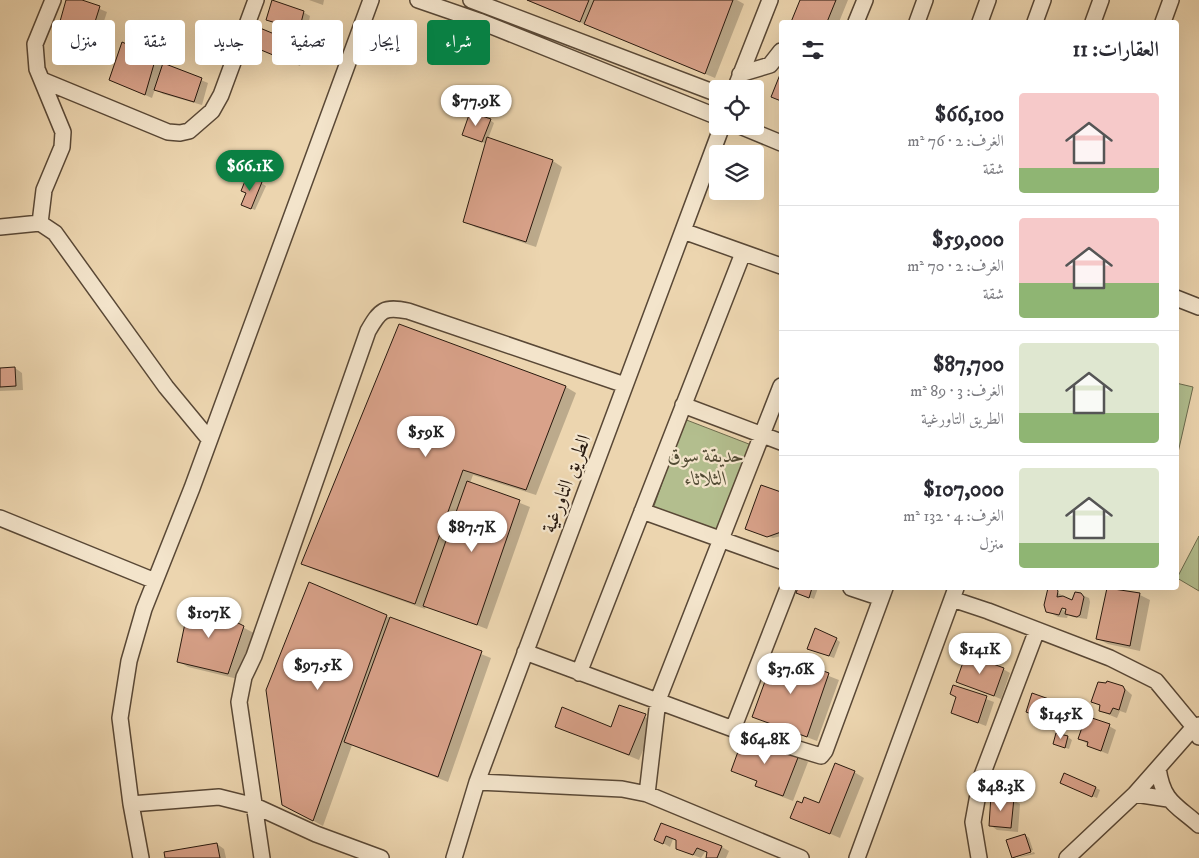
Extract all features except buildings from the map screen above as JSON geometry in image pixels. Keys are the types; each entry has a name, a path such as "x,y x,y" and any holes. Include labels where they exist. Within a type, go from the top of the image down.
{"street":[{"path":"40,223 44,190 62,147 63,132 37,69 35,44 53,0"},
{"path":"42,80 168,132 180,133 189,131 212,111 221,94 256,0"},
{"path":"141,858 131,804 120,718 129,660 155,581 210,439 371,0"},
{"path":"418,0 479,21 709,113"},
{"path":"471,0 709,91"},
{"path":"738,80 770,0"},
{"path":"857,20 865,0"},
{"path":"918,20 925,0"},
{"path":"981,20 988,0"},
{"path":"1036,20 1043,0"},
{"path":"1093,20 1100,0"},
{"path":"1164,20 1171,0"},
{"path":"740,74 770,65 779,54"},
{"name":"الطريق التاورغية","path":"454,858 477,782 719,135"},
{"path":"762,135 779,142"},
{"path":"0,227 40,223 55,233 166,387 210,439"},
{"path":"683,231 779,265"},
{"path":"579,672 743,252"},
{"path":"1179,299 1199,307"},
{"path":"262,858 239,702 244,677 260,638 368,331 376,317 383,310 392,308 408,311 625,385"},
{"path":"647,794 658,700 723,539 761,434 779,391"},
{"path":"683,405 779,441"},
{"path":"642,511 723,539 779,561"},
{"path":"0,518 155,581"},
{"path":"733,728 787,590"},
{"path":"525,652 733,728 821,756 825,751 855,673 883,593 864,590"},
{"path":"857,858 954,593 988,610 1110,658 1156,681 1197,729 1135,794 1067,858"},
{"path":"979,858 973,822 981,778 1037,630"},
{"path":"1158,768 1161,787 1168,799 1199,825"},
{"path":"477,782 622,789 647,794 801,858"},
{"path":"1135,794 1168,799"},
{"path":"131,804 219,797 254,806 316,834 382,858"}],"green space":[{"path":"1179,384 1193,387 1179,448"},
{"name":"حديقة سوق الثلاثاء","path":"684,419 754,446 720,536 653,509"},
{"path":"1199,536 1199,591 1179,579 1179,574"}]}
